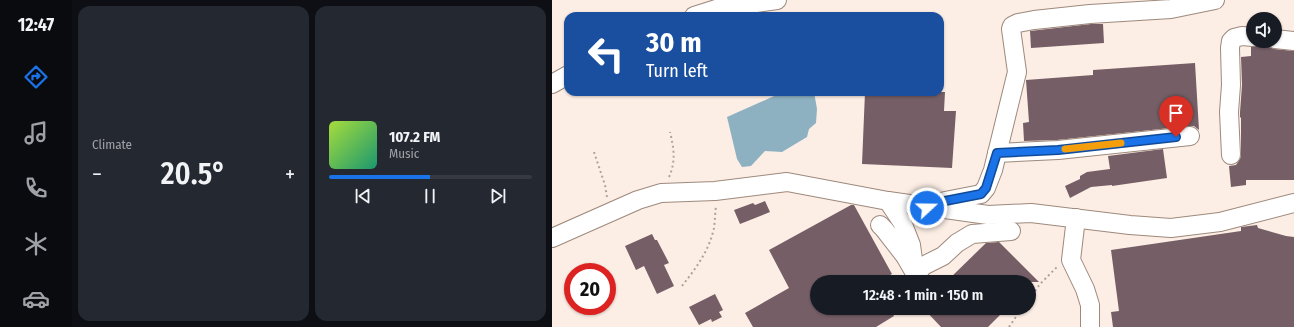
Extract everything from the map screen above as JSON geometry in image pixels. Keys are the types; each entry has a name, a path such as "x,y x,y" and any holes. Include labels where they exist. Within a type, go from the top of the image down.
{"street":[{"path":"707,12 716,9 777,0"},
{"path":"927,208 945,201 981,194 986,188 997,153 1017,72 1011,29 1012,26 1034,20 1171,8 1215,0"},
{"path":"1231,155 1229,112 1231,85 1230,48 1231,41 1234,38 1246,36"},
{"path":"1282,39 1294,40"},
{"path":"552,84 564,77"},
{"path":"997,153 1058,150 1190,136"},
{"path":"552,238 638,200 659,194 715,191 787,182 927,208 988,215 1031,213 1130,225 1171,228 1220,222 1294,203"},
{"path":"888,201 902,222 911,245 915,275"},
{"path":"1076,218 1071,260 1085,289 1090,305 1090,327"},
{"path":"880,225 905,256 914,275"},
{"path":"918,275 923,266 943,256 957,243 972,234 1011,231"}],"path":[{"path":"659,194 674,167 673,145 670,132"},
{"path":"594,152 605,185 610,212"},
{"path":"682,286 701,261 708,248 714,228 717,198 715,191"},
{"path":"1036,289 1059,265 1071,260"},
{"path":"1009,327 1017,315"}],"water":[{"path":"774,96 815,96 817,109 816,123 809,129 807,137 782,152 765,151 751,166 742,167 737,159 727,117"}],"building":[{"path":"1103,24 1104,43 1031,48 1030,31"},
{"path":"1251,48 1272,48 1294,51 1294,180 1246,180 1246,185 1231,187 1229,166 1236,165 1241,155 1241,57 1251,56"},
{"path":"1195,63 1199,130 1194,126 1189,126 1057,140 1024,141 1023,123 1029,122 1026,80 1093,75 1093,70"},
{"path":"945,92 944,111 956,111 952,168 862,164 865,96 944,96"},
{"path":"1163,149 1167,178 1112,186 1091,187 1070,198 1065,186 1080,179 1080,176 1087,172 1110,169 1108,156"},
{"path":"765,201 770,212 740,224 734,210 753,203 755,205"},
{"path":"851,205 854,205 892,274 810,275 810,315 894,316 876,327 753,327 745,313 789,288 769,250"},
{"path":"1257,225 1258,228 1294,237 1294,327 1113,327 1111,312 1119,311 1111,250 1241,231 1241,227"},
{"path":"652,234 655,240 657,240 669,263 664,265 674,286 657,294 644,266 636,270 625,246"},
{"path":"999,242 1032,275 953,275 986,243"},
{"path":"715,294 723,310 719,312 722,317 712,322 711,319 699,325 689,307"},
{"path":"930,315 1000,315 988,327 941,327"}],"slow traffic":[{"path":"1065,149 1121,143"}],"route":[{"path":"927,208 945,201 981,194 986,188 997,153 1058,150 1176,137"}]}
